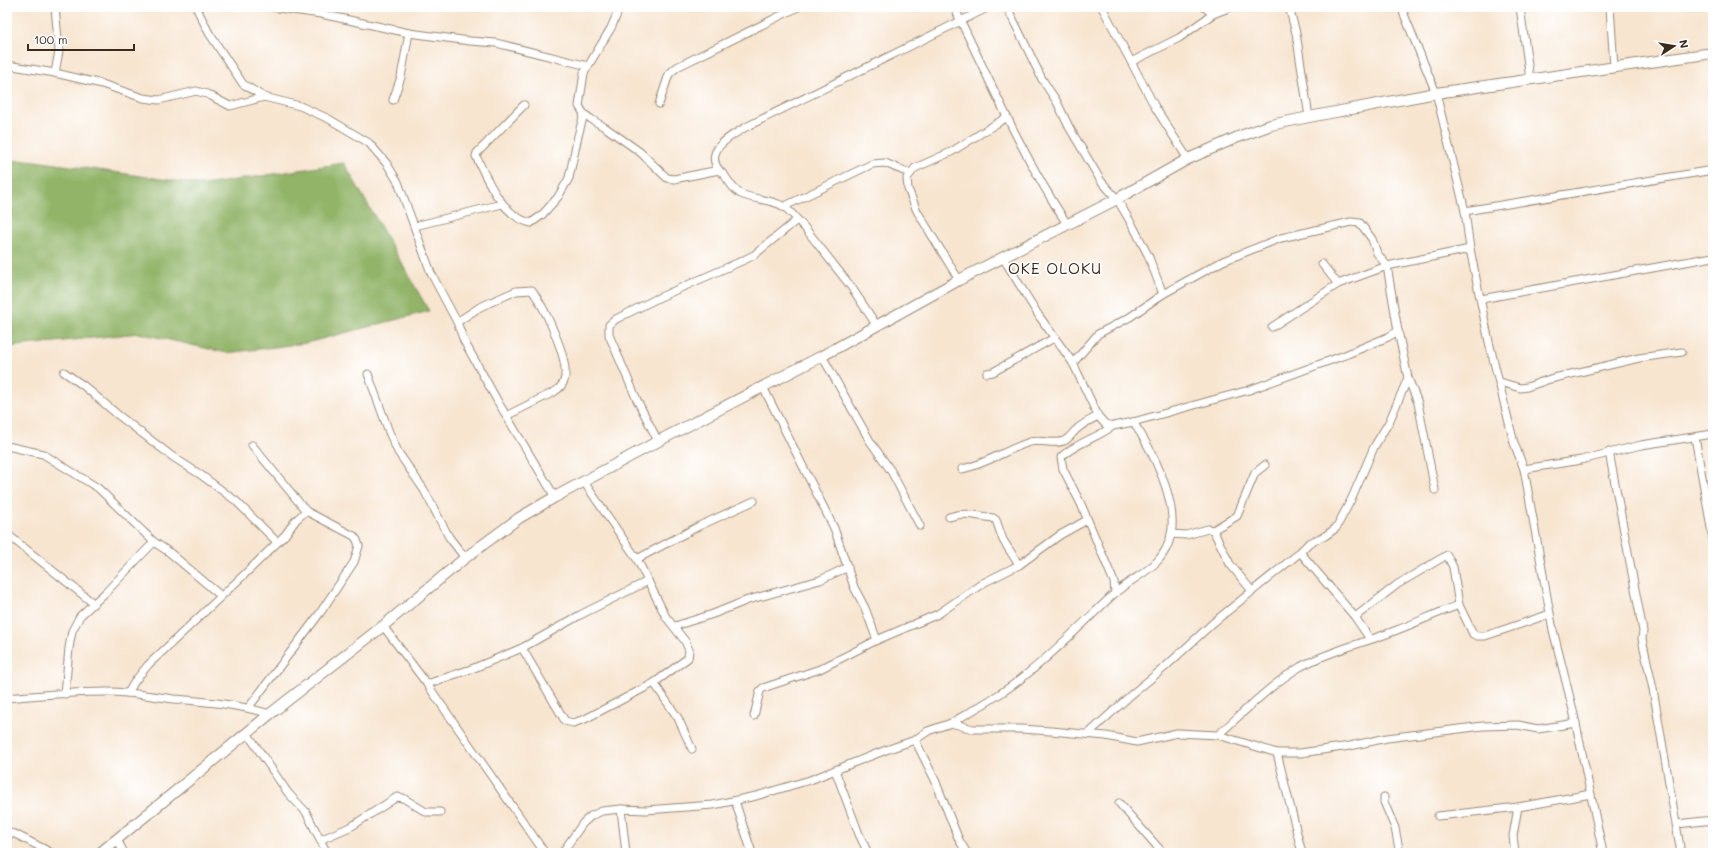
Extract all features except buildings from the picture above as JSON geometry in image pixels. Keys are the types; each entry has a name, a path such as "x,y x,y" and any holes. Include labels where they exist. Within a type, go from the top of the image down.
{"street":[{"path":"55,7 60,50 55,73"},
{"path":"196,7 210,34 243,84 264,97 300,106 329,119 369,143 387,164 398,182 431,273 457,322 464,341 506,416 555,497"},
{"path":"272,7 322,11 409,33 496,43 588,66"},
{"path":"620,7 611,28 584,73 579,106 584,114 640,152 667,178 674,179 719,170"},
{"path":"659,104 669,74 677,67 798,7"},
{"path":"954,7 1007,117 1045,190 1067,224"},
{"path":"877,326 852,288 805,228 783,206 740,193 731,186 716,164 715,155 717,149 724,140 989,7"},
{"path":"1007,7 1042,79 1057,102 1069,127 1101,181 1117,199 1148,255 1163,294"},
{"path":"1204,7 1213,14"},
{"path":"1131,62 1179,38 1213,14 1231,7"},
{"path":"1289,7 1298,40 1309,117"},
{"path":"1401,7 1436,93 1465,210 1470,249 1489,342 1514,442 1524,469 1550,614 1576,723 1603,853"},
{"path":"1520,7 1530,79"},
{"path":"1610,7 1614,67"},
{"path":"1103,8 1166,126 1188,160"},
{"path":"393,100 402,78 409,33"},
{"path":"100,853 270,714 383,626 465,558 519,518 658,441 763,388 959,280 1117,199 1188,160 1238,137 1271,125 1309,117 1436,93 1713,53"},
{"path":"7,65 55,73 102,84 143,98 159,100 196,91 208,94 230,106 264,97"},
{"path":"524,105 476,153 480,166 502,204 524,222 531,224 542,215 558,197 569,178 584,114"},
{"path":"959,280 917,211 906,182 909,173 915,168 951,152 1007,117"},
{"path":"783,206 872,164 885,163 909,173"},
{"path":"1465,210 1713,170"},
{"path":"415,226 502,204"},
{"path":"658,441 631,386 609,335 609,325 616,319 658,298 754,255 797,220"},
{"path":"1073,363 1098,334 1130,317 1163,294 1223,261 1281,238 1307,234 1351,222 1360,224 1372,238 1377,253 1387,266 1408,378 1418,403 1435,490"},
{"path":"1272,327 1338,284 1387,266 1470,249"},
{"path":"1481,299 1713,257"},
{"path":"1003,258 1054,338 1073,363 1098,416 1106,424 1113,426"},
{"path":"1322,264 1338,284"},
{"path":"457,322 480,307 516,290 532,290 540,302 563,354 565,366 564,381 561,388 506,416"},
{"path":"1115,593 1114,582 1081,504 1063,469 1061,457 1069,450 1101,434 1113,426 1133,422 1249,390 1345,355 1388,337 1398,331"},
{"path":"987,373 993,372 1054,338"},
{"path":"1500,382 1520,388 1527,387 1550,379 1639,358 1682,352"},
{"path":"822,356 870,441 891,471 920,526"},
{"path":"64,372 84,386 118,415 173,457 202,475 236,502 277,542"},
{"path":"368,374 389,432 398,452 424,490 449,537 465,558"},
{"path":"1088,734 1132,694 1166,667 1214,622 1309,543 1325,536 1336,528 1352,498 1374,447 1389,422 1408,378"},
{"path":"763,388 788,440 818,494 834,528 854,587 865,608 877,640"},
{"path":"962,468 981,464 1035,441 1056,443 1063,441 1069,438 1078,428 1098,416"},
{"path":"562,853 583,823 591,816 602,811 621,809 646,810 713,805 756,796 795,785 915,740 928,731 951,723 1026,675 1086,623 1115,593 1140,576 1156,562 1165,550 1171,534 1170,501 1166,486 1144,438 1133,422"},
{"path":"1524,469 1581,460 1642,444 1713,434"},
{"path":"1695,437 1713,539"},
{"path":"249,707 320,612 354,562 358,554 359,546 354,536 306,511 252,445"},
{"path":"7,446 43,454 98,488 154,542 221,596"},
{"path":"1609,452 1643,631 1642,639 1653,689 1682,853"},
{"path":"1171,534 1186,535 1208,529 1213,530 1237,516 1240,512 1243,500 1255,473 1265,465"},
{"path":"522,648 565,721 573,723 585,719 654,683 688,658 689,650 675,626 666,617 636,559 584,482"},
{"path":"636,559 699,526 754,501"},
{"path":"128,693 135,681 148,665 277,542 306,511"},
{"path":"949,517 970,513 993,518 998,526 1003,540 1018,564"},
{"path":"754,716 760,691 763,688 820,669 877,640 938,614 983,583 1018,564 1060,535 1087,520"},
{"path":"1213,530 1230,564 1252,591"},
{"path":"7,534 93,603"},
{"path":"65,694 72,631 80,616 154,542"},
{"path":"1300,552 1355,617 1370,639"},
{"path":"1355,617 1398,584 1447,555 1453,567 1459,606 1473,634 1477,636 1484,636 1550,614"},
{"path":"675,626 713,614 748,600 820,580 848,567"},
{"path":"427,684 474,668 522,648 580,615 648,581"},
{"path":"1218,735 1264,695 1300,668 1321,657 1396,630 1422,618 1459,606"},
{"path":"383,626 427,684 545,853"},
{"path":"654,683 678,718 692,749"},
{"path":"7,698 107,692 128,693 249,707 270,714"},
{"path":"951,723 973,729 1022,729 1088,734 1137,742 1177,733 1218,735 1278,753 1317,752 1387,738 1483,726 1518,725 1538,729 1576,723"},
{"path":"247,733 288,793 306,812 326,853"},
{"path":"915,740 935,780 959,840 967,853"},
{"path":"1278,753 1302,853"},
{"path":"835,770 859,834 868,853"},
{"path":"1438,816 1518,807 1591,794"},
{"path":"320,840 352,826 397,797 403,798 426,812 440,812"},
{"path":"1384,797 1384,802 1395,828 1399,849 1402,853"},
{"path":"735,800 752,853"},
{"path":"1119,803 1163,853"},
{"path":"1515,853 1513,836 1518,807"},
{"path":"621,809 626,853"},
{"path":"1677,824 1713,820"},
{"path":"7,833 15,834 52,853"},
{"path":"117,839 124,853"}],"green space":[{"path":"28,160 204,185 344,163 429,311 306,343 227,353 139,333 7,347 7,161"}],"district":[{"name":"OKE OLOKU","path":"1055,268"}]}
